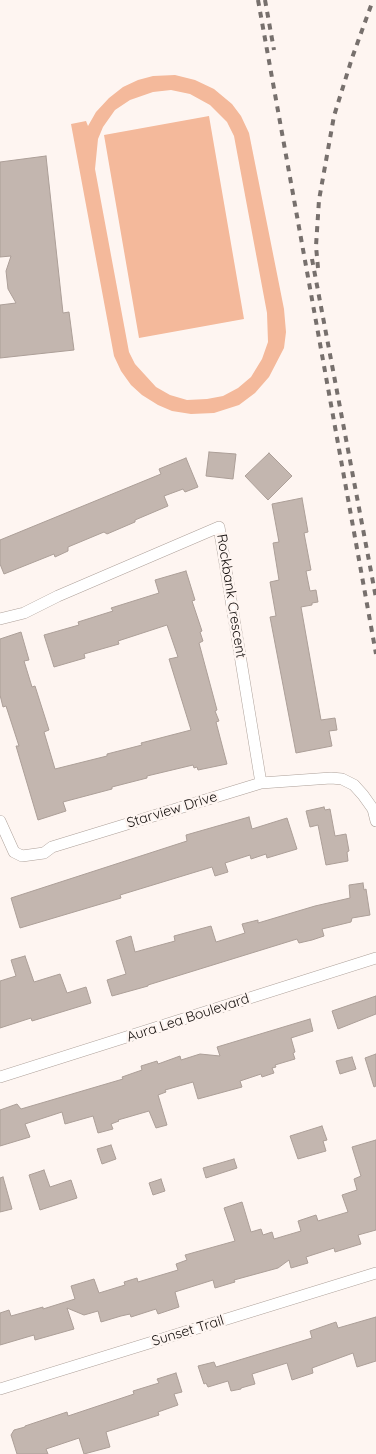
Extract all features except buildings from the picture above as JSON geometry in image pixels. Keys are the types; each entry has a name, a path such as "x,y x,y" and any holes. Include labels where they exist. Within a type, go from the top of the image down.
{"street":[{"name":"Rockbank Crescent","path":"0,619 24,613 58,596 220,527 260,783"},
{"name":"Starview Drive","path":"0,821 14,852 22,856 44,853 52,847 260,783 331,778 342,779 354,785 373,809 376,821"},
{"name":"Aura Lea Boulevard","path":"0,1077 376,958"},
{"name":"Sunset Trail","path":"0,1389 376,1273"}],"shaded area":[{"path":"175,75 195,80 214,89 232,104 241,116 249,133 284,309 286,332 284,348 269,377 255,393 239,405 214,413 191,414 172,411 158,405 131,385 121,371 114,356 71,124 86,121 88,126 96,112 123,87 153,76","holes":["171,90 190,94 210,105 227,122 234,136 267,313 268,342 262,359 251,377 238,388 223,396 187,400 170,395 156,387 135,364 129,352 95,169 98,139 103,127 115,110 130,100 153,92"]},
{"path":"209,116 244,319 139,338 104,135"}],"railway":[{"path":"258,0 376,654"},
{"path":"265,0 274,50"},
{"path":"318,268 316,246 319,200 334,116 373,0"},
{"path":"312,259 376,598"}]}
